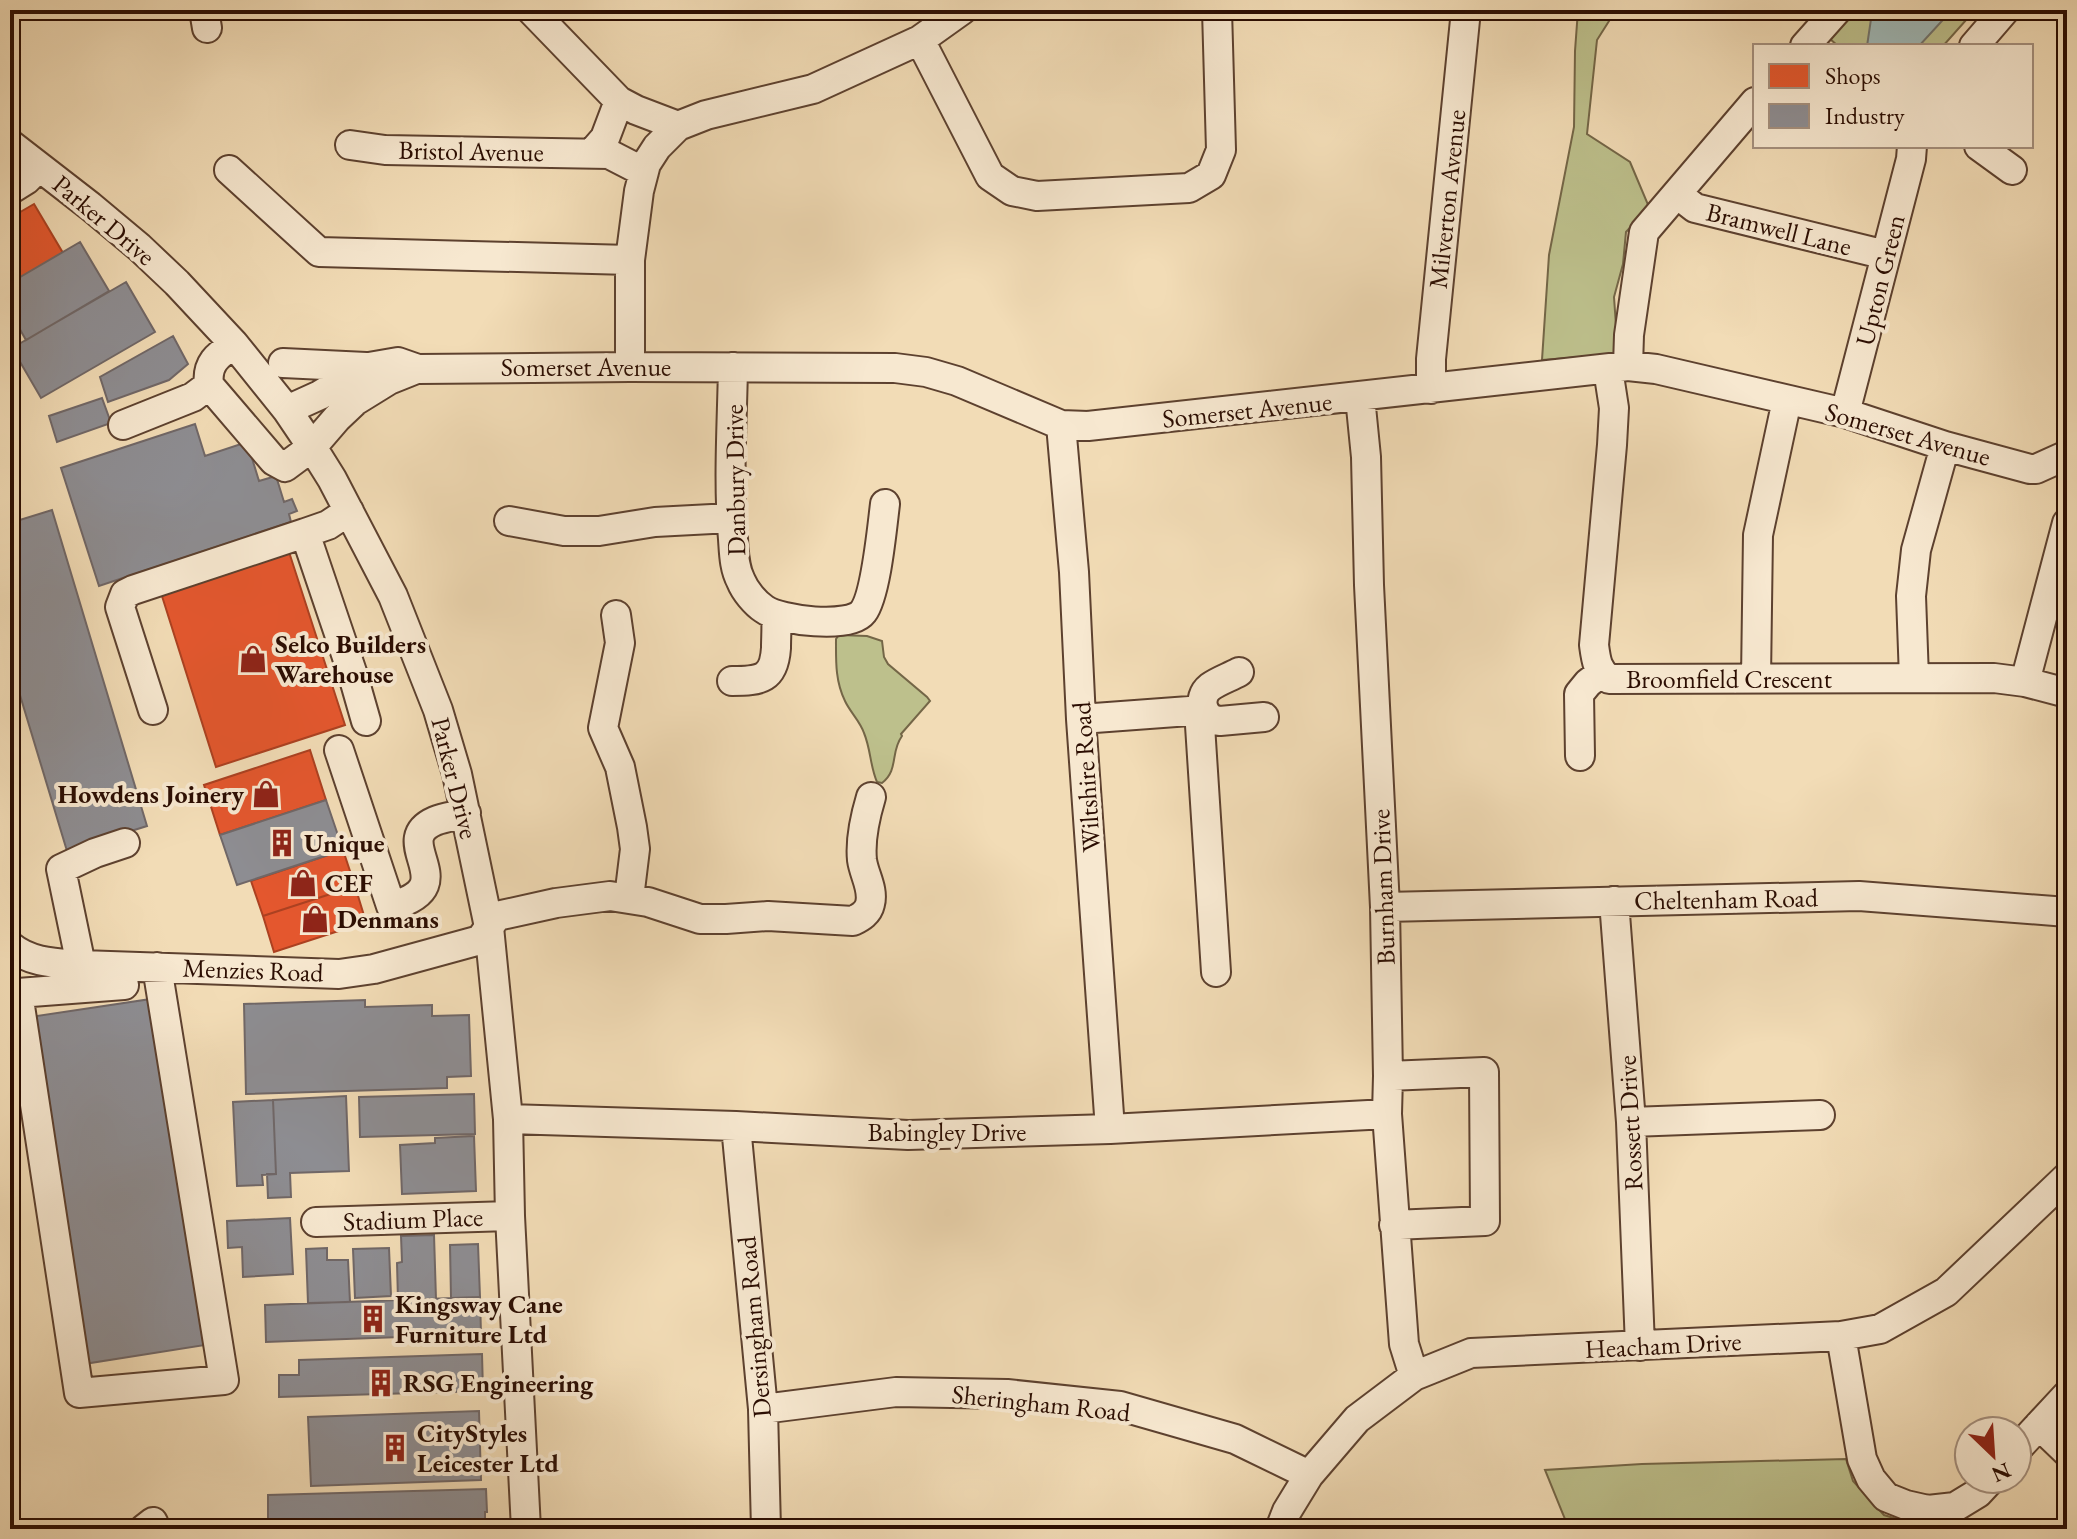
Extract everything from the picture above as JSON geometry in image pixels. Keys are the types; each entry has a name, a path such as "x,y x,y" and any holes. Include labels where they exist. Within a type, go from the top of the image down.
{"street":[{"path":"531,10 619,101 678,126"},
{"path":"630,367 630,260 639,191 650,159 678,126 706,115 813,89 920,40 962,10"},
{"path":"920,40 990,176 1012,191 1037,196 1189,188 1211,175 1221,150 1217,10"},
{"name":"Milverton Avenue","path":"1431,389 1432,343 1466,10"},
{"path":"1813,43 1837,10"},
{"path":"1976,44 2005,10"},
{"path":"592,153 605,138 619,101"},
{"name":"Broomfield Crescent","path":"1753,104 1644,232 1629,335 1618,368 1614,408 1594,645 1601,673 1609,679 1620,680 1994,678 2067,693"},
{"name":"Parker Drive","path":"10,125 39,167"},
{"name":"Parker Drive","path":"10,144 139,247 177,283 234,344 287,410 349,511 393,596 438,710 457,774 489,927 508,1119 526,1529"},
{"name":"Bristol Avenue","path":"350,145 385,150 609,154 634,165 650,159"},
{"name":"Upton Green","path":"1845,413 1912,148"},
{"path":"1982,148 2012,170"},
{"path":"10,190 39,167"},
{"path":"229,170 319,252 630,260"},
{"name":"Bramwell Lane","path":"1677,194 1695,208 1886,255"},
{"path":"234,344 210,364 207,374 209,385 274,461 285,467 312,447"},
{"name":"Somerset Avenue","path":"283,363 369,367 398,362 418,369 895,368 926,372 957,381 1061,425 1088,426 1618,368 1656,369 1845,413 1945,446 2030,469 2063,465"},
{"name":"Somerset Avenue","path":"287,410 369,367"},
{"name":"Danbury Drive","path":"733,367 731,518 736,565 740,581 749,595 762,609 776,616"},
{"name":"Somerset Avenue","path":"312,447 355,401 389,380 418,369"},
{"path":"123,425 193,397 209,385"},
{"name":"Burnham Drive","path":"1360,397 1366,457 1369,585 1385,907 1387,1114 1404,1344 1414,1376"},
{"path":"1756,678 1758,535 1787,400"},
{"name":"Wiltshire Road","path":"1061,425 1074,572 1081,719 1110,1129"},
{"path":"1914,678 1911,596 1916,550 1945,446"},
{"path":"732,681 755,679 771,671 776,652 776,616 792,620 833,621 851,620 861,615 872,588 885,504"},
{"path":"153,710 120,607 125,594 328,525 349,511"},
{"path":"509,521 564,531 599,531 655,522 731,518"},
{"path":"2025,682 2067,523"},
{"path":"305,533 366,721"},
{"path":"616,615 620,643 603,728 620,767 632,827 635,849 629,898"},
{"path":"1216,972 1201,710 1205,692 1210,687 1239,672"},
{"path":"1580,756 1579,694 1601,673"},
{"path":"1081,719 1201,710"},
{"path":"1201,710 1214,721 1264,717"},
{"path":"339,750 391,906 409,901 425,886 426,876 418,842 423,829 433,822 466,813"},
{"name":"Menzies Road","path":"10,946 41,961 81,965 339,974 374,969 480,940 497,916 556,903 610,896 629,898 700,919 768,916 853,921 862,917 870,907 872,893 862,857 871,797"},
{"path":"81,965 61,869 125,843"},
{"name":"Cheltenham Road","path":"1385,907 1859,896 2067,912"},
{"name":"Rossett Drive","path":"1614,901 1631,1122 1640,1346"},
{"path":"124,985 18,993 79,1393 224,1380 157,967"},
{"path":"1388,1076 1484,1072 1485,1221 1394,1225"},
{"name":"Babingley Drive","path":"508,1119 908,1135 1110,1129 1387,1114"},
{"path":"1631,1122 1820,1115"},
{"name":"Dersingham Road","path":"736,1126 763,1409 766,1529"},
{"name":"Heacham Drive","path":"1280,1529 1309,1475 1357,1419 1414,1376 1471,1353 1841,1336 1880,1329 1946,1292 2067,1177"},
{"name":"Stadium Place","path":"316,1222 510,1216"},
{"path":"1841,1336 1862,1459 1871,1479 1886,1497 1928,1510 1955,1507 1975,1495"},
{"name":"Sheringham Road","path":"763,1409 896,1392 1007,1394 1120,1406 1235,1439 1309,1475"},
{"path":"2033,1432 2067,1395"},
{"path":"2039,1425 2067,1452"}],"green space":[{"path":"1578,10 1616,10 1597,40 1587,134 1630,162 1649,207 1626,232 1623,264 1614,297 1618,354 1542,360 1549,255 1574,127"},
{"path":"1852,10 1975,10 1945,44 1836,44 1829,38"},
{"path":"839,635 867,636 882,641 888,664 930,701 901,734 893,767 882,783 877,782 864,733 839,686 836,639"},
{"path":"1846,1459 1853,1481 1884,1515 1920,1526 1921,1529 1569,1529 1545,1470 1642,1464"}],"water":[{"path":"1877,10 1952,10 1921,44 1867,44 1871,19"}],"building: Shops":[{"path":"34,204 63,253 11,283 10,218"},
{"name":"Selco Builders Warehouse","path":"289,552 345,725 216,767 161,593"},
{"name":"Howdens Joinery","path":"310,750 326,800 220,835 204,785"},
{"name":"CEF","path":"343,850 355,886 263,916 251,881"},
{"name":"Denmans","path":"355,886 366,922 274,952 263,916"}],"building: Industry":[{"path":"80,242 109,291 26,340 10,312 10,283"},
{"path":"126,282 155,332 41,398 12,348"},
{"path":"173,336 188,364 169,380 108,402 100,377"},
{"path":"102,398 111,423 57,442 49,416"},
{"path":"195,424 205,456 247,442 259,481 276,476 284,502 292,499 297,511 289,514 291,522 99,586 61,468"},
{"path":"52,510 147,826 67,851 10,662 10,523"},
{"name":"Unique","path":"326,800 343,850 237,885 220,835"},
{"path":"151,999 205,1345 84,1364 30,1017"},
{"path":"365,1000 365,1007 432,1005 432,1016 469,1015 471,1076 447,1077 447,1088 246,1094 244,1004"},
{"path":"474,1094 475,1134 360,1137 359,1097"},
{"path":"346,1096 349,1171 290,1173 291,1197 268,1198 267,1174 276,1174 273,1100"},
{"path":"273,1100 276,1174 262,1175 263,1185 237,1186 233,1102"},
{"path":"474,1136 476,1191 402,1194 400,1145 435,1143 435,1138"},
{"path":"290,1218 293,1274 243,1277 242,1247 228,1248 227,1221"},
{"path":"434,1235 436,1299 398,1300 397,1263 402,1262 401,1236"},
{"path":"478,1244 480,1297 451,1298 450,1245"},
{"path":"327,1248 327,1260 348,1260 350,1302 308,1303 306,1249"},
{"path":"389,1248 391,1296 355,1298 353,1249"},
{"name":"Kingsway Cane Furniture Ltd","path":"480,1297 481,1334 266,1342 265,1305"},
{"name":"RSG Engineering","path":"482,1354 483,1391 279,1397 279,1375 299,1375 299,1360"},
{"name":"CityStyles Leicester Ltd","path":"479,1411 481,1480 311,1486 308,1417"},
{"path":"486,1489 485,1521 268,1527 268,1495"}],"place":[{"name":"Selco Builders Warehouse","path":"253,659"},
{"name":"Howdens Joinery","path":"266,794"},
{"name":"Unique","path":"282,843"},
{"name":"CEF","path":"303,883"},
{"name":"Denmans","path":"315,919"},
{"name":"Kingsway Cane Furniture Ltd","path":"373,1319"},
{"name":"RSG Engineering","path":"381,1383"},
{"name":"CityStyles Leicester Ltd","path":"395,1448"}]}
